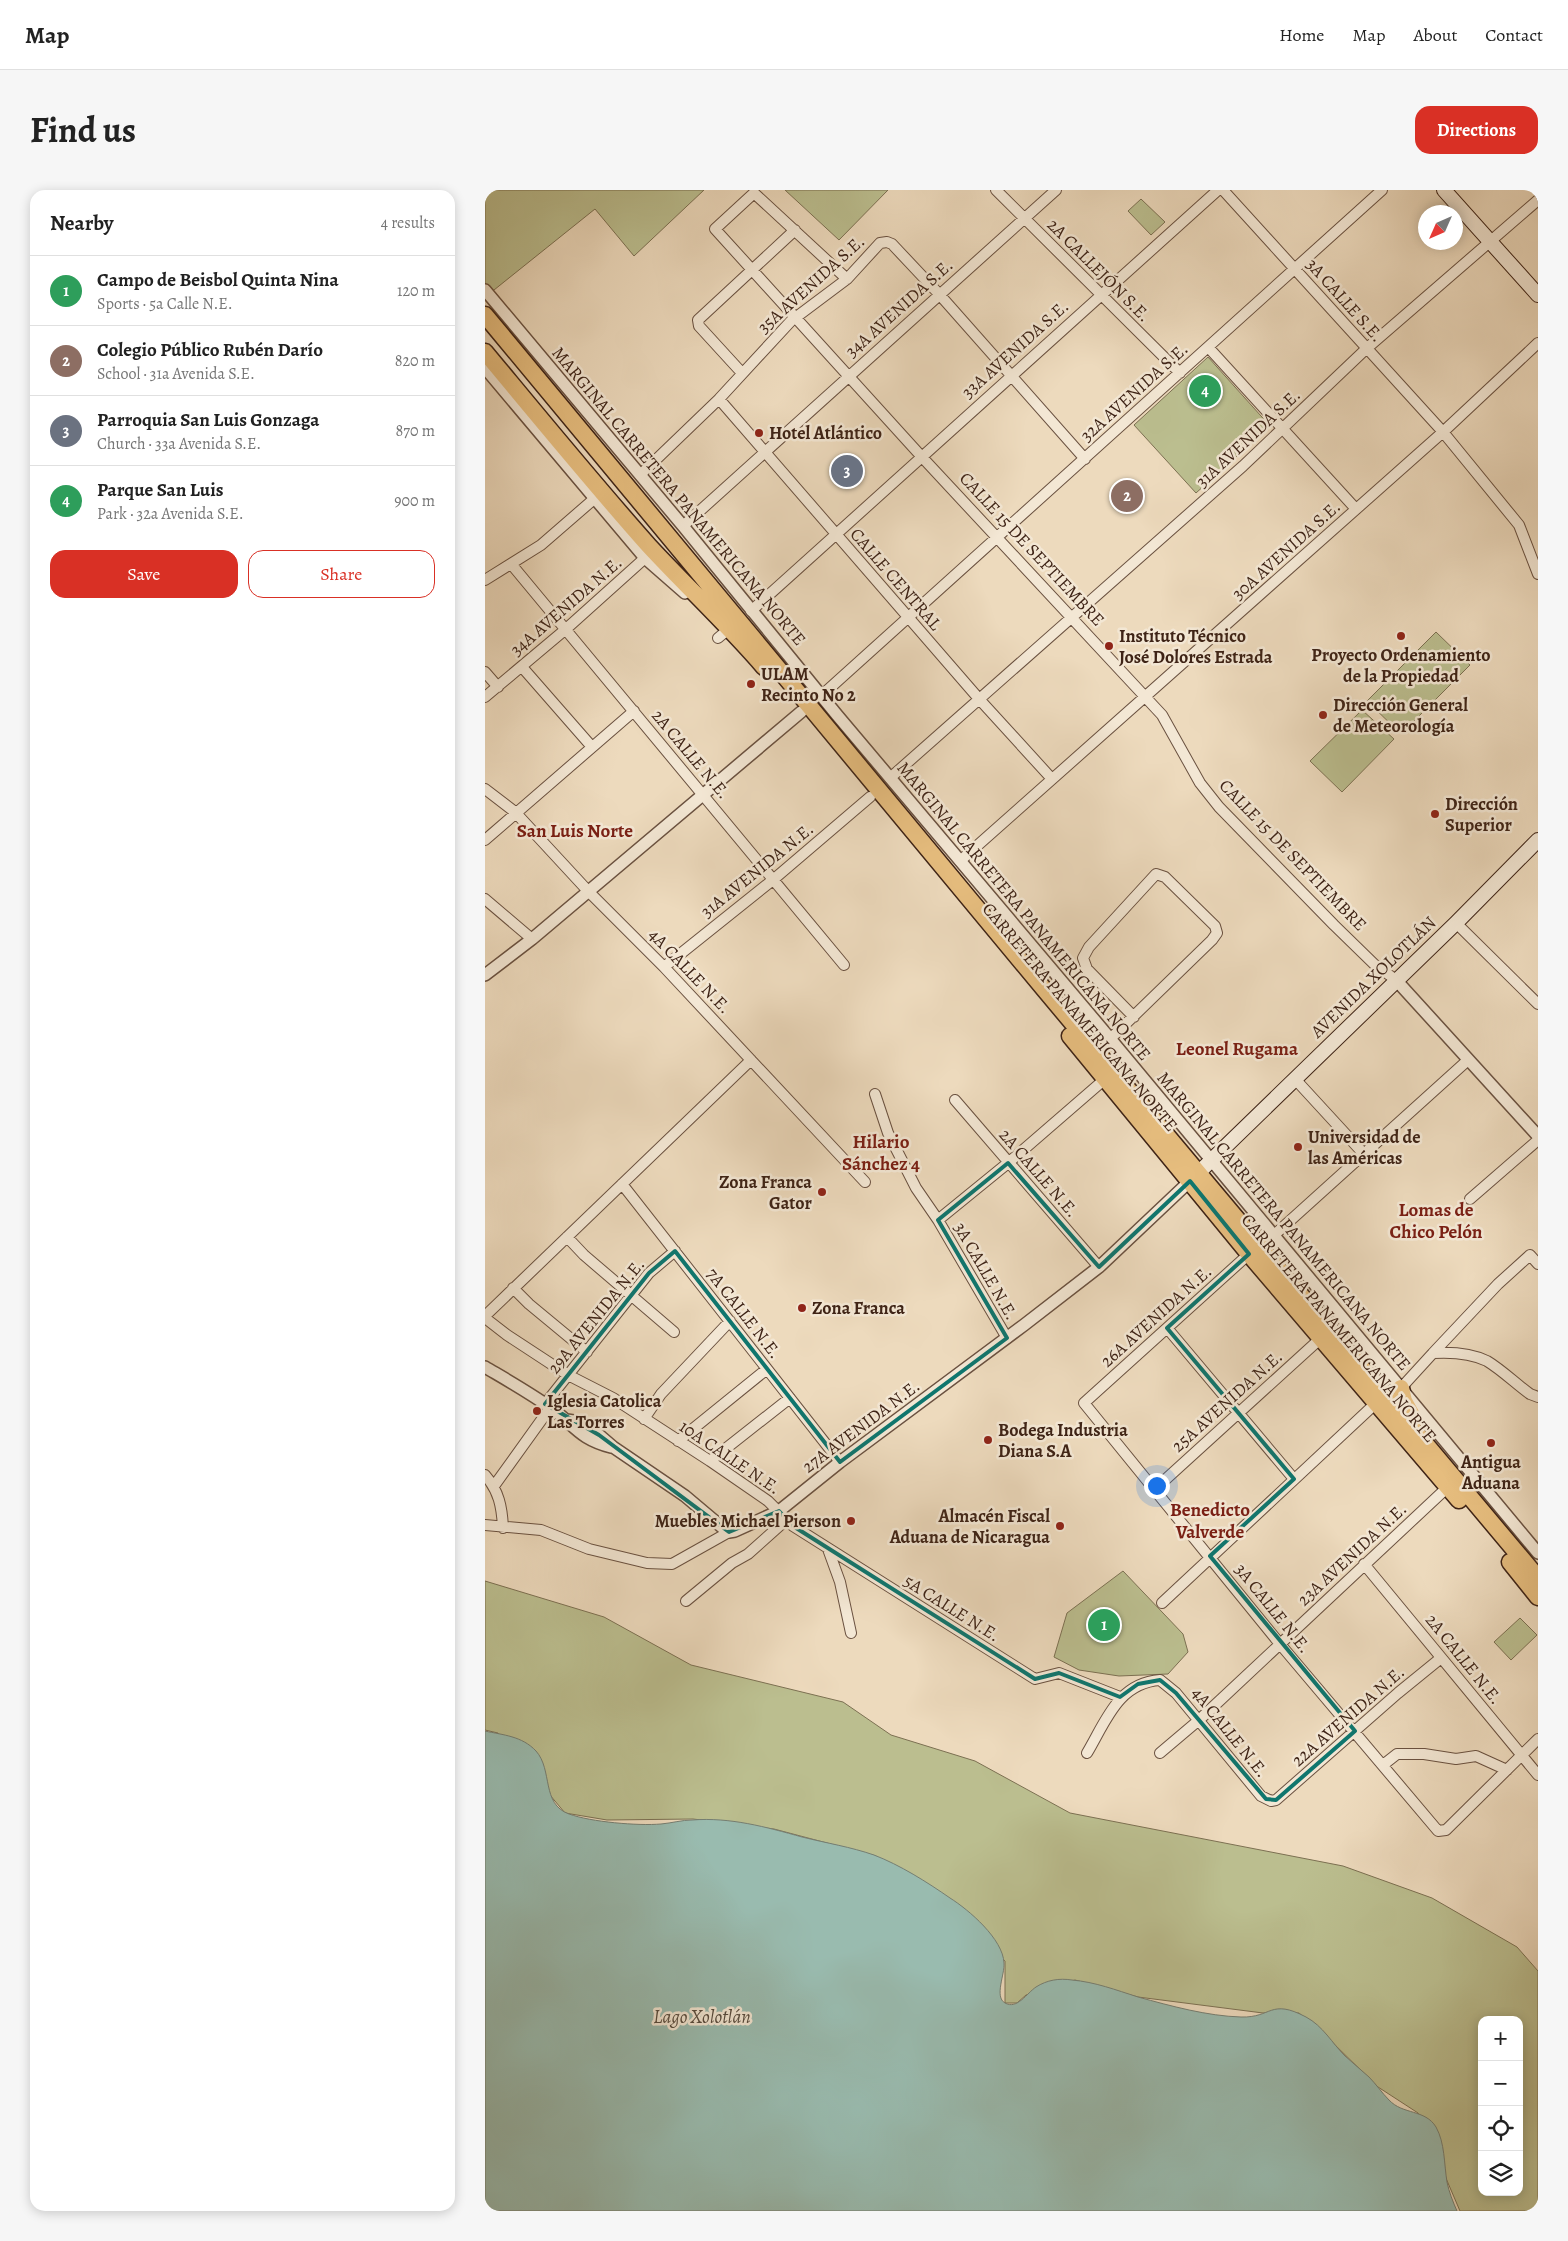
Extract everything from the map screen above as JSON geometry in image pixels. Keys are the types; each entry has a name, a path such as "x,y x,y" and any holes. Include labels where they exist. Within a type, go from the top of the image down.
{"highway":[{"name":"CARRETERA PANAMERICANA NORTE","path":"485,315 852,758 1199,1171 1452,1484 1538,1597"},
{"name":"CARRETERA PANAMERICANA NORTE","path":"485,352 583,470 724,633 801,712 1105,1079 1199,1171 1249,1254 1375,1404 1452,1484 1538,1578"},
{"path":"1401,1388 1404,1401 1415,1421 1448,1460 1452,1484"}],"main road":[{"path":"1444,190 1538,282"},
{"path":"1456,190 1538,294"},
{"name":"AVENIDA XOLOTLÁN","path":"1199,1171 1456,923 1538,840"}],"street":[{"name":"2A CALLEJÓN S.E.","path":"996,190 1180,372"},
{"name":"34A AVENIDA S.E.","path":"765,451 1056,190"},
{"name":"33A AVENIDA S.E.","path":"751,610 1218,190"},
{"name":"3A CALLE S.E.","path":"1223,190 1443,432 1519,525 1538,574"},
{"name":"32A AVENIDA S.E.","path":"821,696 1382,190"},
{"name":"CALLE 15 DE SEPTIEMBRE","path":"795,230 754,193 716,227 716,231 796,316 921,456 1161,715 1175,735 1197,777 1219,807 1334,925 1374,964 1396,980 1538,1138"},
{"name":"31A AVENIDA S.E.","path":"980,700 1071,616 1243,466 1366,348 1538,200"},
{"path":"741,374 699,326 698,320 795,230 847,279"},
{"name":"35A AVENIDA S.E.","path":"640,475 719,399 796,316 847,279 880,243 887,242 892,244 939,294"},
{"name":"MARGINAL CARRETERA PANAMERICANA NORTE","path":"485,290 683,526 821,696 1110,1039 1199,1171 1273,1236 1538,1553"},
{"path":"939,294 1085,459"},
{"name":"30A AVENIDA S.E.","path":"956,857 1052,779 1145,697 1443,432 1538,343"},
{"path":"1208,348 1356,509"},
{"path":"485,368 645,558 724,633"},
{"name":"CALLE CENTRAL","path":"719,399 980,700 1052,779"},
{"path":"683,526 765,451"},
{"path":"485,580 541,545 594,499"},
{"name":"34A AVENIDA N.E.","path":"485,697 566,629 645,558"},
{"name":"2A CALLE N.E.","path":"512,564 844,965"},
{"path":"522,667 592,747"},
{"path":"485,672 498,687"},
{"path":"890,778 980,700"},
{"path":"485,840 515,812 634,712"},
{"path":"485,975 532,938 801,712"},
{"path":"837,715 852,758"},
{"name":"4A CALLE N.E.","path":"485,789 515,812 588,891 664,966 865,1182"},
{"name":"31A AVENIDA N.E.","path":"664,966 774,879 871,797"},
{"path":"1110,1039 1134,1017 1212,940 1217,933 1215,926 1165,877 1156,874 1089,947 1083,958 1087,968 1134,1017"},
{"path":"485,899 532,938"},
{"path":"1456,923 1538,1004"},
{"path":"485,1317 751,1060"},
{"path":"1273,1236 1468,1060"},
{"path":"1295,1078 1363,1153"},
{"path":"938,1220 1008,1163 1105,1079"},
{"name":"3A CALLE N.E.","path":"875,1094 888,1133 916,1188 938,1220 1007,1338"},
{"name":"2A CALLE N.E.","path":"955,1100 1099,1267"},
{"path":"1470,1198 1538,1138"},
{"name":"27A AVENIDA N.E.","path":"485,1525 541,1530 589,1549 647,1563 672,1564 729,1532 782,1516 840,1462 1099,1267 1199,1171"},
{"name":"7A CALLE N.E.","path":"622,1184 840,1462"},
{"path":"567,1237 631,1296 674,1332"},
{"name":"29A AVENIDA N.E.","path":"494,1486 568,1375 649,1273 675,1251"},
{"name":"26A AVENIDA N.E.","path":"1084,1403 1249,1254"},
{"path":"1401,1388 1497,1284 1530,1255 1538,1264"},
{"path":"513,1288 529,1304 587,1352"},
{"name":"10A CALLE N.E.","path":"485,1317 507,1335 568,1375 613,1398 709,1461 768,1501 782,1516"},
{"path":"643,1419 661,1394 730,1321"},
{"path":"1167,1328 1294,1479"},
{"name":"25A AVENIDA N.E.","path":"1155,1489 1321,1338"},
{"path":"1433,1353 1466,1355 1486,1361 1530,1394 1538,1397"},
{"path":"485,1367 567,1420 580,1422 599,1435 613,1448 685,1496 729,1532"},
{"path":"678,1441 767,1369"},
{"path":"709,1461 790,1398"},
{"name":"3A CALLE N.E.","path":"1084,1403 1280,1644 1438,1831 1446,1830 1507,1770"},
{"path":"1162,1603 1210,1556 1375,1404"},
{"path":"485,1475 494,1486 502,1507 503,1528"},
{"name":"23A AVENIDA N.E.","path":"1160,1753 1199,1720 1364,1564 1452,1484"},
{"path":"686,1601 732,1562 748,1554 782,1516"},
{"name":"5A CALLE N.E.","path":"782,1516 828,1549 1035,1679 1059,1674 1120,1698"},
{"path":"828,1549 840,1582 851,1633"},
{"name":"2A CALLE N.E.","path":"1364,1564 1538,1775"},
{"name":"22A AVENIDA N.E.","path":"1276,1800 1441,1658"},
{"name":"4A CALLE N.E.","path":"1120,1698 1138,1684 1160,1680 1176,1693 1261,1796 1271,1801 1276,1800"},
{"path":"1087,1753 1120,1698"},
{"path":"1383,1765 1397,1754 1424,1754 1456,1759 1476,1756 1507,1770 1538,1739"}],"highlighted area":[{"path":"1008,1163 1099,1267 1190,1181 1249,1254 1167,1328 1294,1479 1210,1556 1355,1731 1276,1800 1266,1799 1176,1693 1160,1680 1138,1684 1120,1697 1059,1673 1035,1679 793,1526 779,1511 729,1532 599,1435 545,1404 649,1273 675,1251 840,1462 1007,1338 938,1220"}],"green space":[{"path":"485,190 704,190 634,256 595,209 489,294 485,290"},
{"path":"785,190 888,190 839,240"},
{"path":"1141,199 1165,222 1151,235 1128,211"},
{"path":"1208,357 1270,426 1196,493 1134,425"},
{"path":"1436,632 1470,665 1401,734 1367,701"},
{"path":"1362,710 1394,739 1342,792 1310,761"},
{"path":"1123,1571 1183,1634 1188,1652 1168,1674 1119,1676 1079,1670 1054,1657 1067,1613"},
{"path":"485,1581 604,1617 691,1665 843,1702 891,1735 975,1761 1070,1813 1343,1866 1432,1898 1517,1947 1538,1971 1538,2211 1460,2211 1418,2113 1378,2087 1299,2013 1263,2013 1138,1997 1075,1980 1026,1995 1017,2003 1005,2003 1005,1961 876,1856 774,1829 693,1819 607,1820 565,1813 498,1733 485,1730"},
{"path":"1520,1618 1537,1635 1511,1660 1494,1642"}],"water":[{"name":"Lago Xolotlán","path":"485,1731 518,1739 531,1746 541,1759 554,1803 560,1809 578,1817 628,1824 661,1824 706,1819 734,1821 847,1847 884,1859 958,1903 984,1926 998,1944 1002,1954 1004,1968 1000,1996 1009,2005 1018,2003 1036,1987 1044,1983 1058,1979 1067,1979 1097,1984 1163,2004 1215,2015 1251,2017 1272,2010 1285,2009 1306,2017 1322,2030 1345,2056 1369,2077 1395,2105 1426,2117 1436,2127 1443,2147 1448,2186 1457,2211 485,2211"}],"place":[{"name":"Parque San Luis","path":"1205,391"},
{"name":"Hotel Atlántico","path":"759,433"},
{"name":"Parroquia San Luis Gonzaga","path":"847,471"},
{"name":"Colegio Público Rubén Darío","path":"1127,496"},
{"name":"Proyecto Ordenamiento de la Propiedad","path":"1401,636"},
{"name":"Instituto Técnico José Dolores Estrada","path":"1109,646"},
{"name":"ULAM Recinto No 2","path":"751,684"},
{"name":"Dirección General de Meteorología","path":"1323,715"},
{"name":"Dirección Superior","path":"1435,814"},
{"name":"Universidad de las Américas","path":"1298,1147"},
{"name":"Zona Franca Gator","path":"822,1192"},
{"name":"Zona Franca","path":"802,1308"},
{"name":"Iglesia Catolica Las Torres","path":"537,1411"},
{"name":"Bodega Industria Diana S.A","path":"988,1440"},
{"name":"Antigua Aduana","path":"1491,1443"},
{"name":"Muebles Michael Pierson","path":"851,1521"},
{"name":"Almacén Fiscal Aduana de Nicaragua","path":"1060,1526"},
{"name":"Campo de Beisbol Quinta Nina","path":"1104,1625"}],"district":[{"name":"San Luis Norte","path":"575,830"},
{"name":"Leonel Rugama","path":"1237,1048"},
{"name":"Hilario Sánchez 4","path":"881,1152"},
{"name":"Lomas de Chico Pelón","path":"1436,1220"},
{"name":"Benedicto Valverde","path":"1210,1520"}]}
